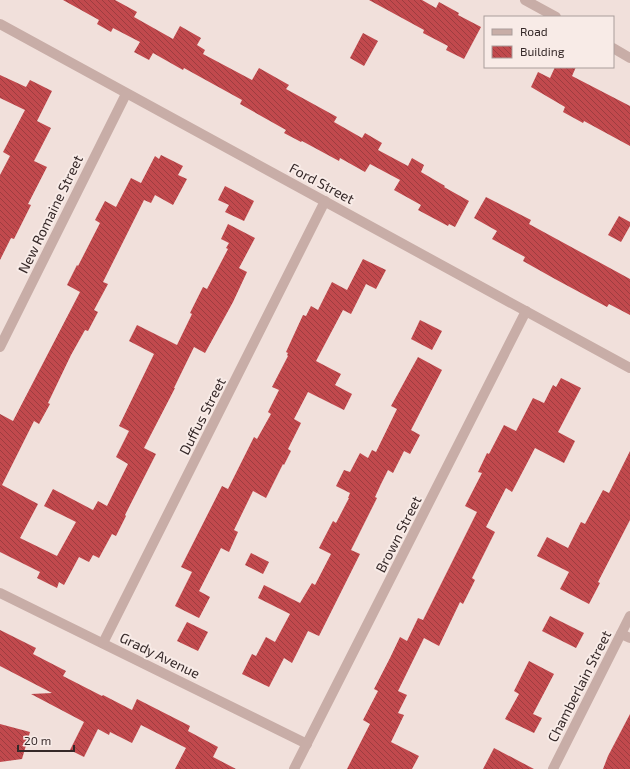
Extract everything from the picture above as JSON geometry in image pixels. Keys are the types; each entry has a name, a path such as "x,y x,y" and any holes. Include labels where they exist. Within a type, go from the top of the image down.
{"street":[{"path":"525,0 554,16"},
{"name":"Ford Street","path":"0,24 630,368"},
{"path":"614,49 630,58"},
{"name":"New Romaine Street","path":"0,347 126,94"},
{"name":"Duffus Street","path":"103,643 325,201"},
{"name":"Brown Street","path":"294,769 526,311"},
{"name":"Grady Avenue","path":"0,593 307,744"},
{"name":"Chamberlain Street","path":"553,769 626,636 630,616"}],"building":[{"path":"63,0 115,0 137,12 134,17 173,39 180,26 201,38 197,45 205,50 203,54 252,80 259,68 289,85 286,89 337,117 334,122 362,138 365,133 382,143 378,150 408,166 412,158 424,165 421,172 469,201 455,227 449,224 448,226 418,210 421,205 394,190 400,180 370,164 365,172 340,158 339,161 284,133 286,130 240,104 242,100 184,68 183,70 153,53 149,60 134,52 140,42 113,28 111,32 97,24 99,20"},
{"path":"369,0 422,0 436,8 439,2 459,13 458,15 481,27 464,59 446,50 448,46 423,33 424,30"},
{"path":"363,33 378,41 364,66 350,58"},
{"path":"555,68 576,68 572,76 630,106 630,146 584,121 583,123 563,112 565,107 531,87 538,72 550,78"},
{"path":"0,75 26,87 30,80 52,91 37,121 51,128 34,161 47,167 28,204 31,205 14,239 11,238 0,260 0,175 10,156 3,152 25,110 0,98"},
{"path":"161,155 183,166 178,175 187,179 173,205 155,195 151,203 144,200 103,282 108,284 94,310 98,312 88,331 85,330 71,355 48,403 50,404 39,424 34,421 2,485 38,504 20,538 57,556 76,522 44,506 53,489 93,510 98,501 107,506 128,464 116,457 129,431 119,426 154,354 129,341 137,325 177,345 192,314 190,313 203,287 207,289 228,249 226,248 229,243 221,239 228,224 255,238 239,268 247,272 233,302 205,353 194,347 144,448 156,454 116,536 112,534 99,558 93,555 89,562 79,557 64,585 59,582 57,588 37,578 40,572 0,552 0,414 13,421 80,292 67,285 100,223 95,220 105,201 116,207 131,178 141,183 155,156 159,159"},
{"path":"225,186 254,201 244,221 225,212 229,205 218,200"},
{"path":"486,197 531,220 529,224 630,279 630,315 609,304 607,307 555,279 523,261 525,257 492,239 497,231 474,218"},
{"path":"619,216 630,222 630,226 621,242 608,235"},
{"path":"363,259 386,270 376,289 366,284 351,314 343,310 316,361 341,374 335,385 352,394 344,410 308,392 294,419 301,423 288,449 291,451 266,498 253,491 234,530 238,532 229,552 221,548 199,591 210,597 199,618 175,606 192,572 181,567 222,486 228,489 254,437 257,439 271,414 268,412 279,390 272,387 288,356 288,353 286,352 303,315 306,316 311,306 318,310 332,282 347,290"},
{"path":"420,320 442,331 432,350 411,339"},
{"path":"418,357 442,370 411,430 420,435 410,454 404,451 393,473 388,470 375,497 377,498 351,550 360,554 319,636 308,631 292,663 284,658 269,687 242,674 252,654 256,656 266,637 275,642 290,614 258,598 264,585 300,603 312,583 315,585 331,554 319,548 333,521 336,523 349,498 350,493 336,486 344,470 350,472 360,453 368,458 372,450 376,452 397,409 391,406"},
{"path":"561,378 581,388 558,432 575,441 564,463 535,448 512,492 506,488 486,527 495,532 472,578 475,580 463,604 460,602 439,646 424,638 398,691 407,695 398,713 404,715 391,742 419,756 412,769 347,769 370,724 363,720 378,691 374,689 400,637 407,641 418,618 423,620 477,512 465,506 482,473 478,472 487,453 489,454 504,425 516,431 533,398 544,403 553,385 556,387"},
{"path":"630,451 630,520 598,582 600,583 589,604 560,589 569,572 537,556 547,537 568,548 581,522 585,524 603,490 609,493"},
{"path":"251,553 269,562 263,574 245,565"},
{"path":"550,616 584,633 576,648 542,631"},
{"path":"187,622 208,632 198,651 177,641"},
{"path":"0,630 36,648 33,654 66,671 63,676 102,696 103,695 132,710 137,699 190,726 188,731 218,747 213,757 236,769 175,769 186,748 141,725 132,743 110,732 109,735 98,729 84,757 70,750 84,722 31,694 52,693 0,666"},
{"path":"529,661 554,674 533,714 542,718 534,733 505,719 519,694 514,691"},
{"path":"630,714 630,769 603,769 608,756"},
{"path":"0,724 30,732 22,759 0,762"},
{"path":"494,748 534,769 483,769"}]}
